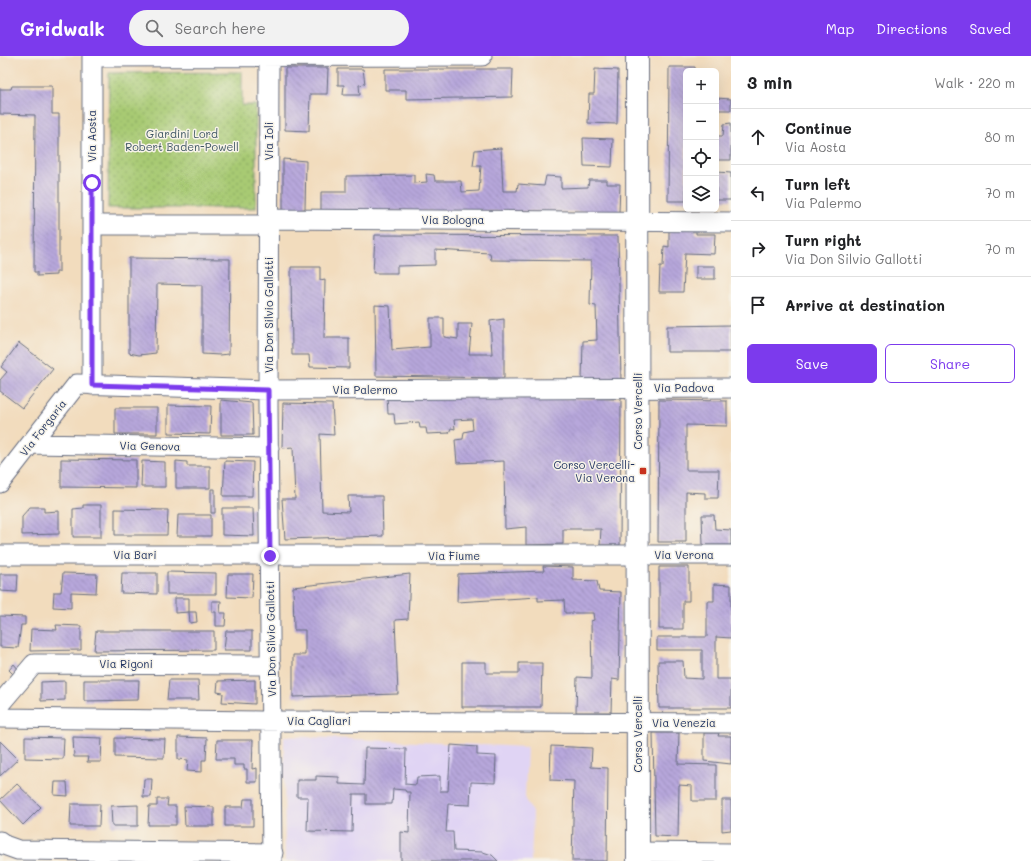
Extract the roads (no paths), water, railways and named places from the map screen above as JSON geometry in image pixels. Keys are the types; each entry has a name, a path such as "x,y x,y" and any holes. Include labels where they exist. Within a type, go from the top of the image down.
{"main road":[{"name":"Corso Vercelli","path":"637,56 638,856"}],"street":[{"name":"Via Ioli","path":"269,56 269,222"},
{"path":"92,57 482,56"},
{"name":"Via Aosta","path":"92,57 92,385"},
{"name":"Via Bologna","path":"92,225 269,222 731,222"},
{"name":"Via Don Silvio Gallotti","path":"269,222 268,390 272,857"},
{"name":"Via Forgaria","path":"0,483 77,384 92,385"},
{"name":"Via Palermo","path":"92,385 268,390 638,389"},
{"name":"Via Padova","path":"638,389 731,388"},
{"name":"Via Genova","path":"31,444 269,448"},
{"name":"Via Bari","path":"0,555 270,556"},
{"name":"Via Verona","path":"638,555 731,555"},
{"name":"Via Fiume","path":"270,556 638,555"},
{"name":"Via Rigoni","path":"0,704 34,664 271,664"},
{"name":"Via Cagliari","path":"0,718 271,722 638,722"},
{"name":"Via Venezia","path":"638,722 731,723"},
{"path":"0,841 4,845 18,850 272,857"},
{"path":"638,856 731,853"}],"place":[{"name":"Corso Vercelli- Via Verona","path":"643,471"}],"park label":[{"name":"Giardini Lord Robert Baden-Powell","path":"182,140"}]}
